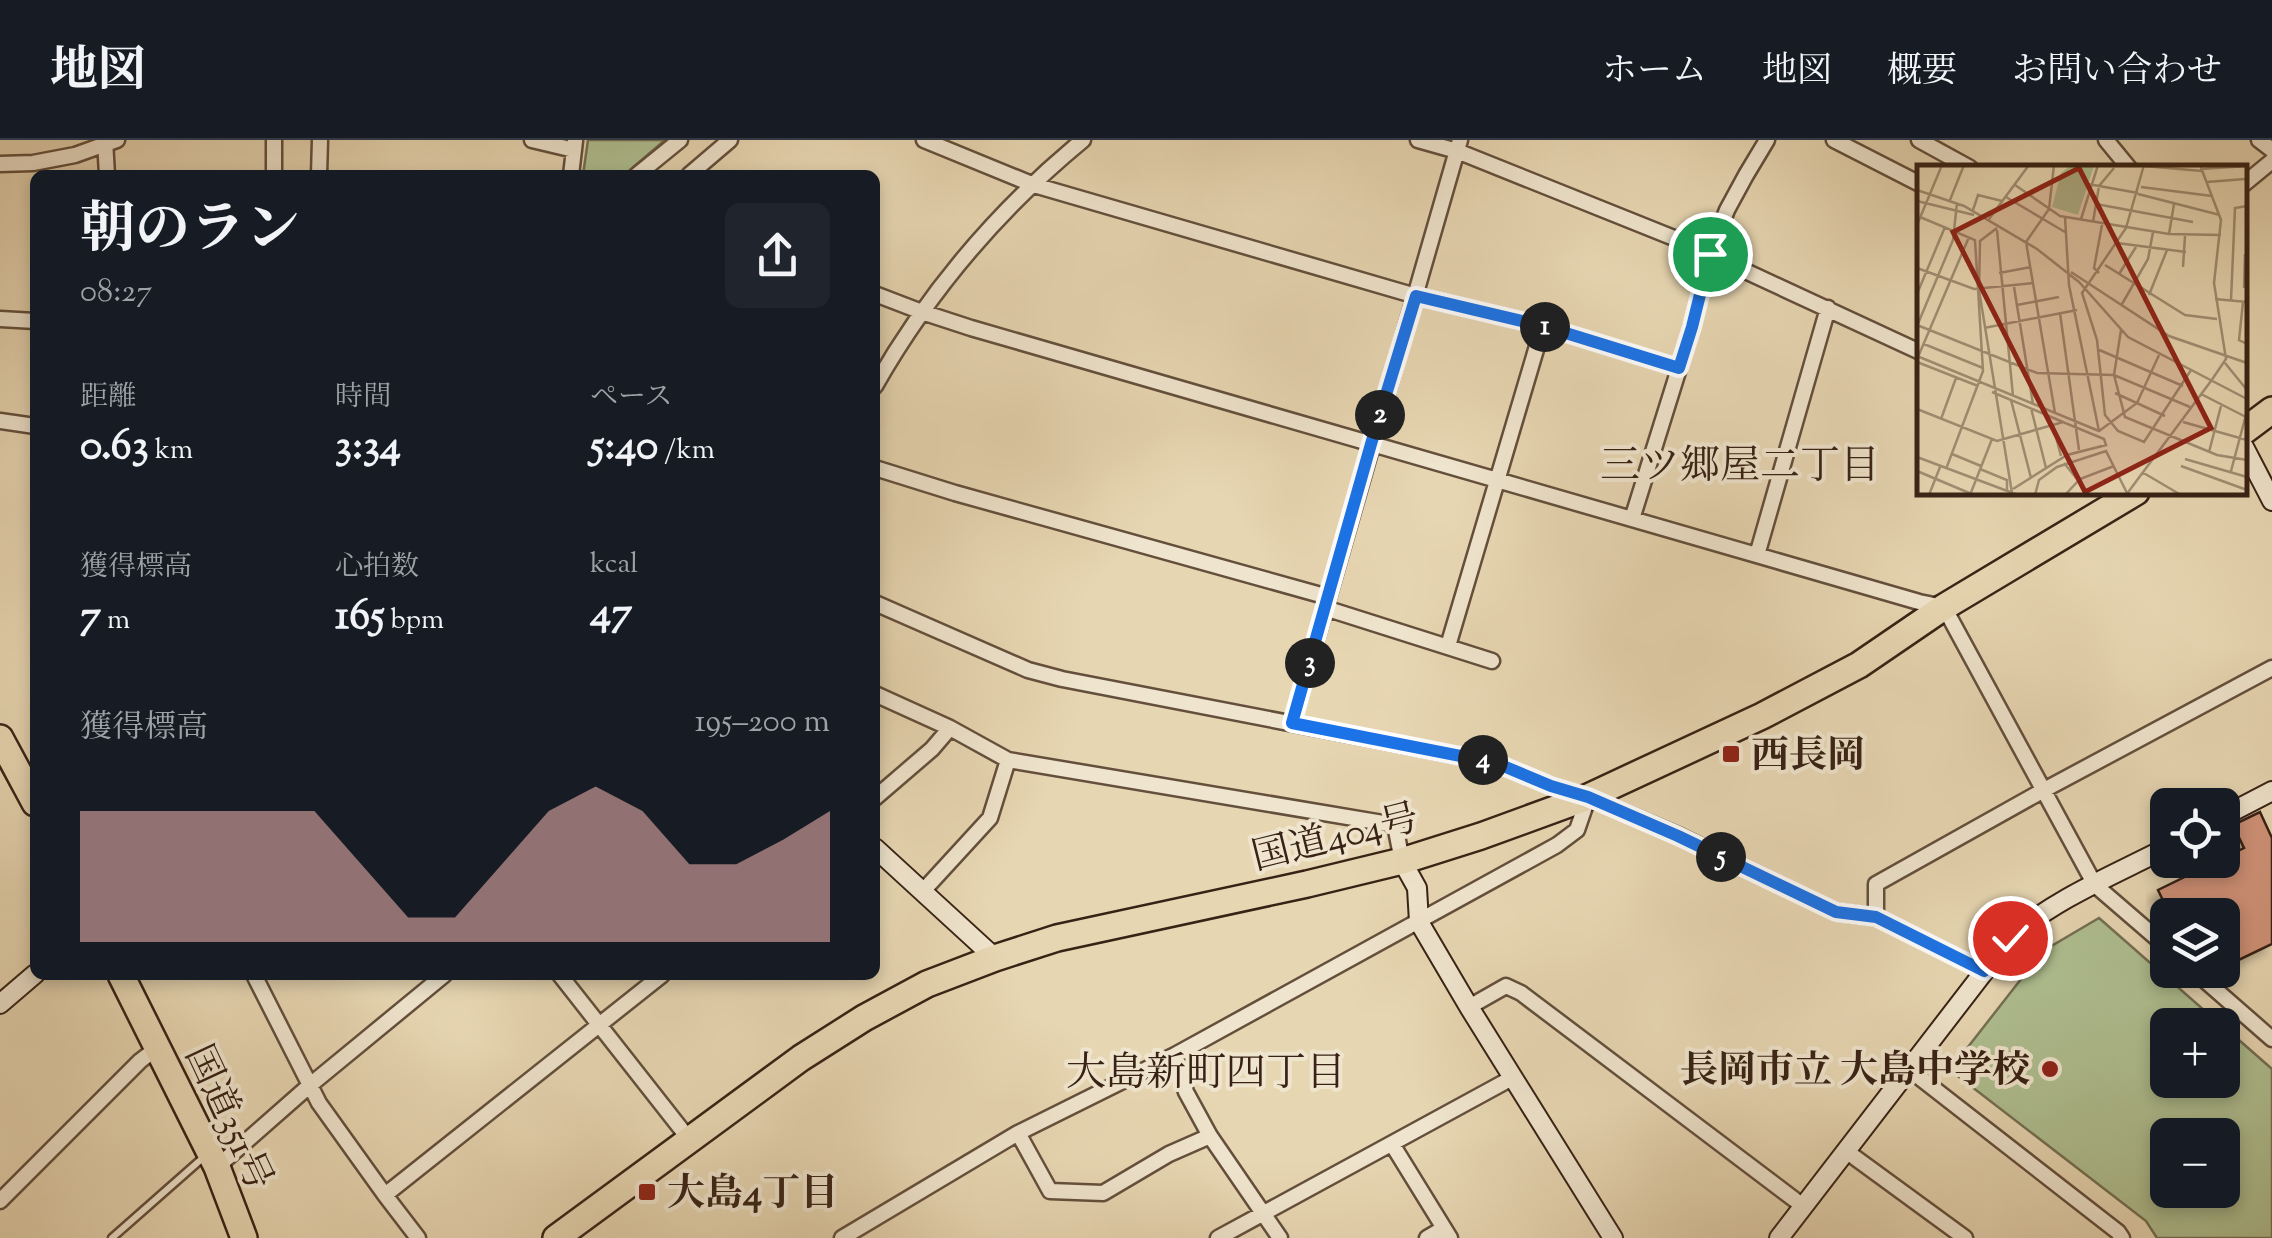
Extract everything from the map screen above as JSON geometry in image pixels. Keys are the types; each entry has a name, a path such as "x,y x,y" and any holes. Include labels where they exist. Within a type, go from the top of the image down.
{"highway":[{"path":"2247,429 2272,410"},
{"name":"国道404号","path":"556,1238 801,1058 927,984 1057,938 1402,861 1588,797 1762,716 1858,665 1944,607 2131,495"},
{"path":"0,738 30,794"},
{"name":"国道351号","path":"123,980 213,1160 244,1238"}],"street":[{"path":"274,140 274,170"},
{"path":"318,170 320,140"},
{"path":"532,140 575,145 572,170"},
{"path":"642,170 680,140"},
{"path":"695,170 730,140"},
{"path":"924,140 1034,185 1416,296 1543,326 1679,368"},
{"path":"880,377 949,275 982,237 1082,140"},
{"path":"1418,140 1458,146 1710,254 1917,351"},
{"path":"1632,519 1692,327 1710,254 1746,174 1768,140"},
{"path":"1834,140 1917,182"},
{"path":"1919,140 1965,165"},
{"path":"2106,140 2127,165"},
{"path":"2259,140 2272,150"},
{"path":"0,164 75,155 109,141 107,170"},
{"path":"1292,723 1458,146"},
{"path":"2247,182 2272,161"},
{"path":"880,296 922,312 1497,481 1944,607 2095,886 2150,933"},
{"path":"1757,555 1828,308"},
{"path":"0,319 30,321"},
{"path":"1448,646 1543,326"},
{"path":"0,421 30,425"},
{"path":"2247,453 2272,502"},
{"path":"880,470 1327,603 1492,662"},
{"path":"880,605 1028,670 1496,763 1678,836 1836,912 1876,917 1984,971"},
{"path":"1876,917 1876,884 2272,668"},
{"path":"880,696 1008,760 1395,825 1402,861 1416,888 1418,922 1613,1238"},
{"path":"880,794 950,728"},
{"path":"923,891 990,818 1008,760"},
{"path":"2240,808 2272,791"},
{"path":"842,1238 1018,1133 1174,1055 1557,845 1576,830 1588,797"},
{"path":"880,852 996,958"},
{"path":"1778,1238 2010,938 2057,902 2150,856"},
{"path":"0,1004 30,978"},
{"path":"256,980 309,1086 418,1238"},
{"path":"213,1160 438,980"},
{"path":"564,980 689,1139"},
{"path":"384,1195 656,980"},
{"path":"1468,1008 1506,986 1521,993 1803,1206"},
{"path":"2214,988 2272,1038"},
{"path":"0,1202 157,1048"},
{"path":"1174,1055 1186,1092 1210,1136 1280,1238"},
{"path":"1910,1070 2122,1238"},
{"path":"1218,1238 1512,1078"},
{"path":"1018,1133 1050,1190 1103,1193 1168,1154 1210,1136"},
{"path":"1392,1144 1447,1233 1427,1238"},
{"path":"1846,1151 1961,1237"}],"lane":[{"path":"112,1238 213,1160"}],"green space":[{"path":"588,140 665,140 630,170 584,170"},
{"name":"長岡市立 大島中学校","path":"2099,918 2150,963 2150,988 2179,988 2202,1008 2150,1008 2150,1098 2240,1098 2240,1041 2272,1069 2272,1238 2157,1238 2146,1221 1950,1070 2043,951"}],"building":[{"path":"2260,812 2272,838 2272,944 2240,959 2240,898 2162,898 2158,890 2183,878 2240,878 2240,850 2244,848 2240,822"}],"place":[{"name":"西長岡","path":"1731,754"},
{"name":"長岡市立 大島中学校","path":"2050,1069"},
{"name":"大島4丁目","path":"647,1192"}],"district":[{"name":"三ツ郷屋二丁目","path":"1740,464"},
{"name":"大島新町四丁目","path":"1206,1071"}],"route":[{"path":"1710,254 1679,368 1543,326 1416,296 1292,723 1496,763 1678,836 1836,912 1876,917 1984,971 2010,938"}]}
